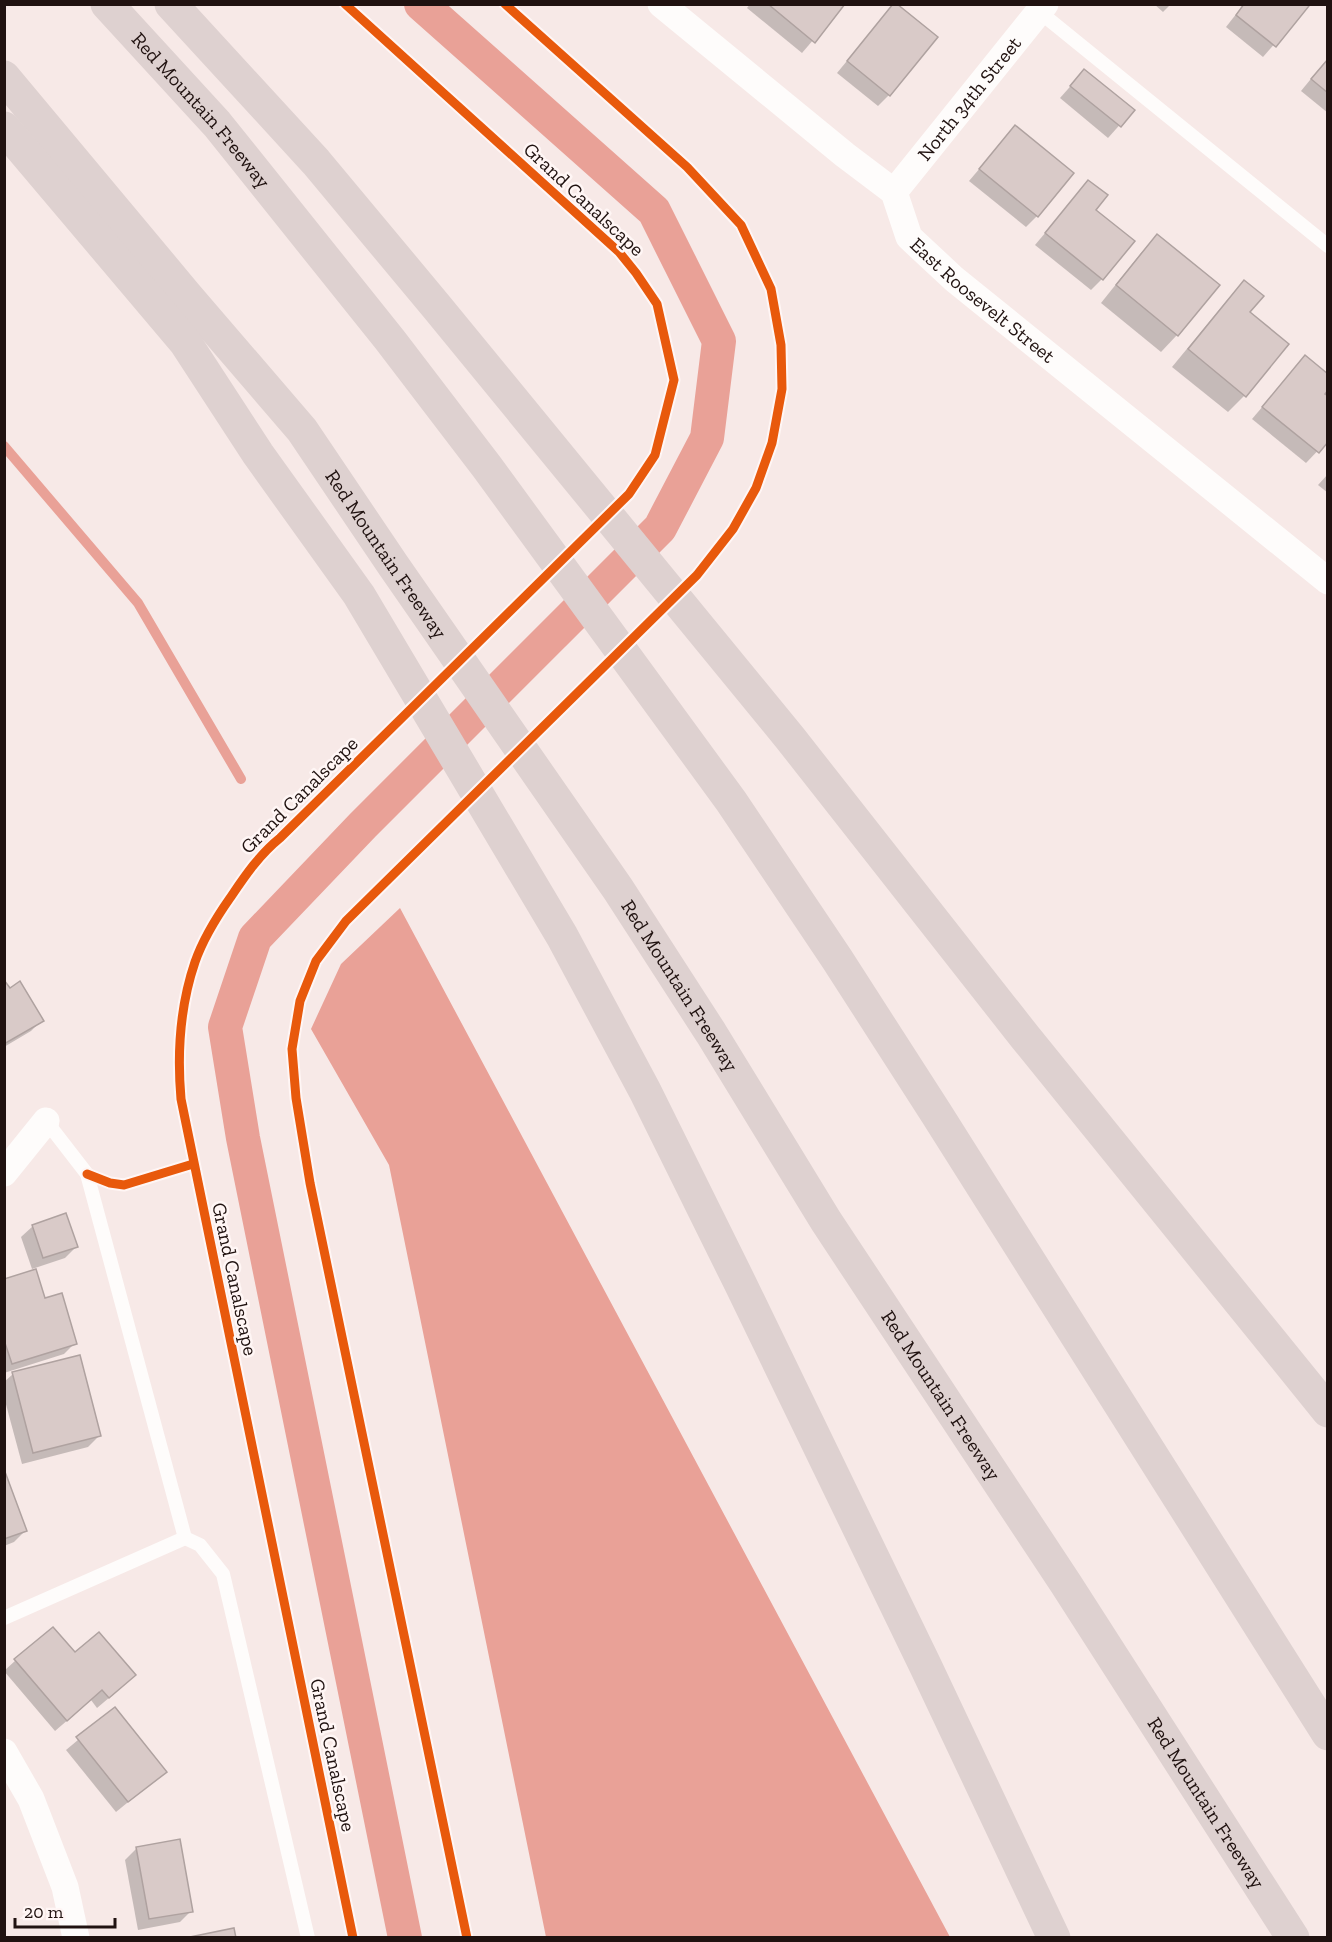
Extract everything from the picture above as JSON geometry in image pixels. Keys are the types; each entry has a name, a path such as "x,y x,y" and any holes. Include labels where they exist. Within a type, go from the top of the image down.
{"highway":[{"name":"Red Mountain Freeway","path":"107,4 217,124 390,340 487,467 731,801 837,959 936,1113 1328,1734"},
{"path":"171,4 316,162 436,306 790,738 1025,1037 1328,1411"},
{"name":"Red Mountain Freeway","path":"4,77 302,430 618,888 711,1033 826,1221 1066,1584 1293,1938"},
{"path":"4,128 185,342 258,454 359,595 562,936 645,1091 741,1285 1054,1938"}],"street":[{"path":"661,4 845,155 894,192"},
{"name":"North 34th Street","path":"894,192 1038,7"},
{"name":"East Roosevelt Street","path":"894,192 909,237 954,279 1328,581"},
{"path":"4,1173 46,1121"},
{"path":"4,1752 31,1799 61,1876 76,1938"}],"lane":[{"path":"1038,7 1328,246"},
{"path":"46,1121 87,1174 185,1538"},
{"path":"4,1618 185,1538 200,1545 223,1574 308,1938"}],"shaded area":[{"path":"400,908 950,1937 546,1937 389,1165 311,1029 341,964"}],"building":[{"path":"768,4 845,4 815,43"},
{"path":"893,4 897,4 938,37 890,96 847,61"},
{"path":"1244,4 1306,4 1309,6 1276,47 1236,15"},
{"path":"1328,59 1328,93 1311,79"},
{"path":"1084,69 1135,110 1121,127 1070,86"},
{"path":"1015,125 1074,173 1038,217 979,169"},
{"path":"1088,180 1108,195 1096,210 1135,241 1103,280 1045,233"},
{"path":"1157,234 1220,285 1178,336 1116,285"},
{"path":"1244,280 1264,296 1250,312 1289,344 1246,397 1188,349"},
{"path":"1305,355 1328,374 1328,390 1325,394 1328,396 1328,442 1319,453 1262,407"},
{"path":"4,980 10,988 20,981 44,1021 4,1044"},
{"path":"66,1213 78,1247 43,1258 32,1225"},
{"path":"36,1269 45,1298 62,1293 77,1344 12,1364 4,1340 4,1279"},
{"path":"80,1355 101,1436 33,1453 12,1372"},
{"path":"4,1469 27,1531 4,1539"},
{"path":"53,1627 75,1652 99,1632 136,1675 109,1698 102,1690 67,1721 14,1659"},
{"path":"115,1707 167,1772 128,1802 76,1737"},
{"path":"180,1839 193,1912 149,1919 136,1847"},
{"path":"234,1928 236,1938 185,1938"}],"waterway":[{"path":"405,1938 243,1138 225,1027 255,938 363,825 660,528 707,438 719,341 654,211 421,4"},
{"path":"4,446 138,603 241,779"}],"cycle path":[{"name":"Grand Canalscape","path":"345,4 619,252 657,304 674,380 655,455 629,494 265,851 225,906 206,937 195,962 186,996 179,1064 181,1099 353,1938"},
{"path":"467,1938 310,1183 296,1098 292,1049 300,1001 316,961 346,921 697,575 733,529 756,488 772,443 782,389 781,345 771,289 741,225 687,167 505,4"},
{"path":"87,1174 110,1183 124,1185 193,1164"}]}
